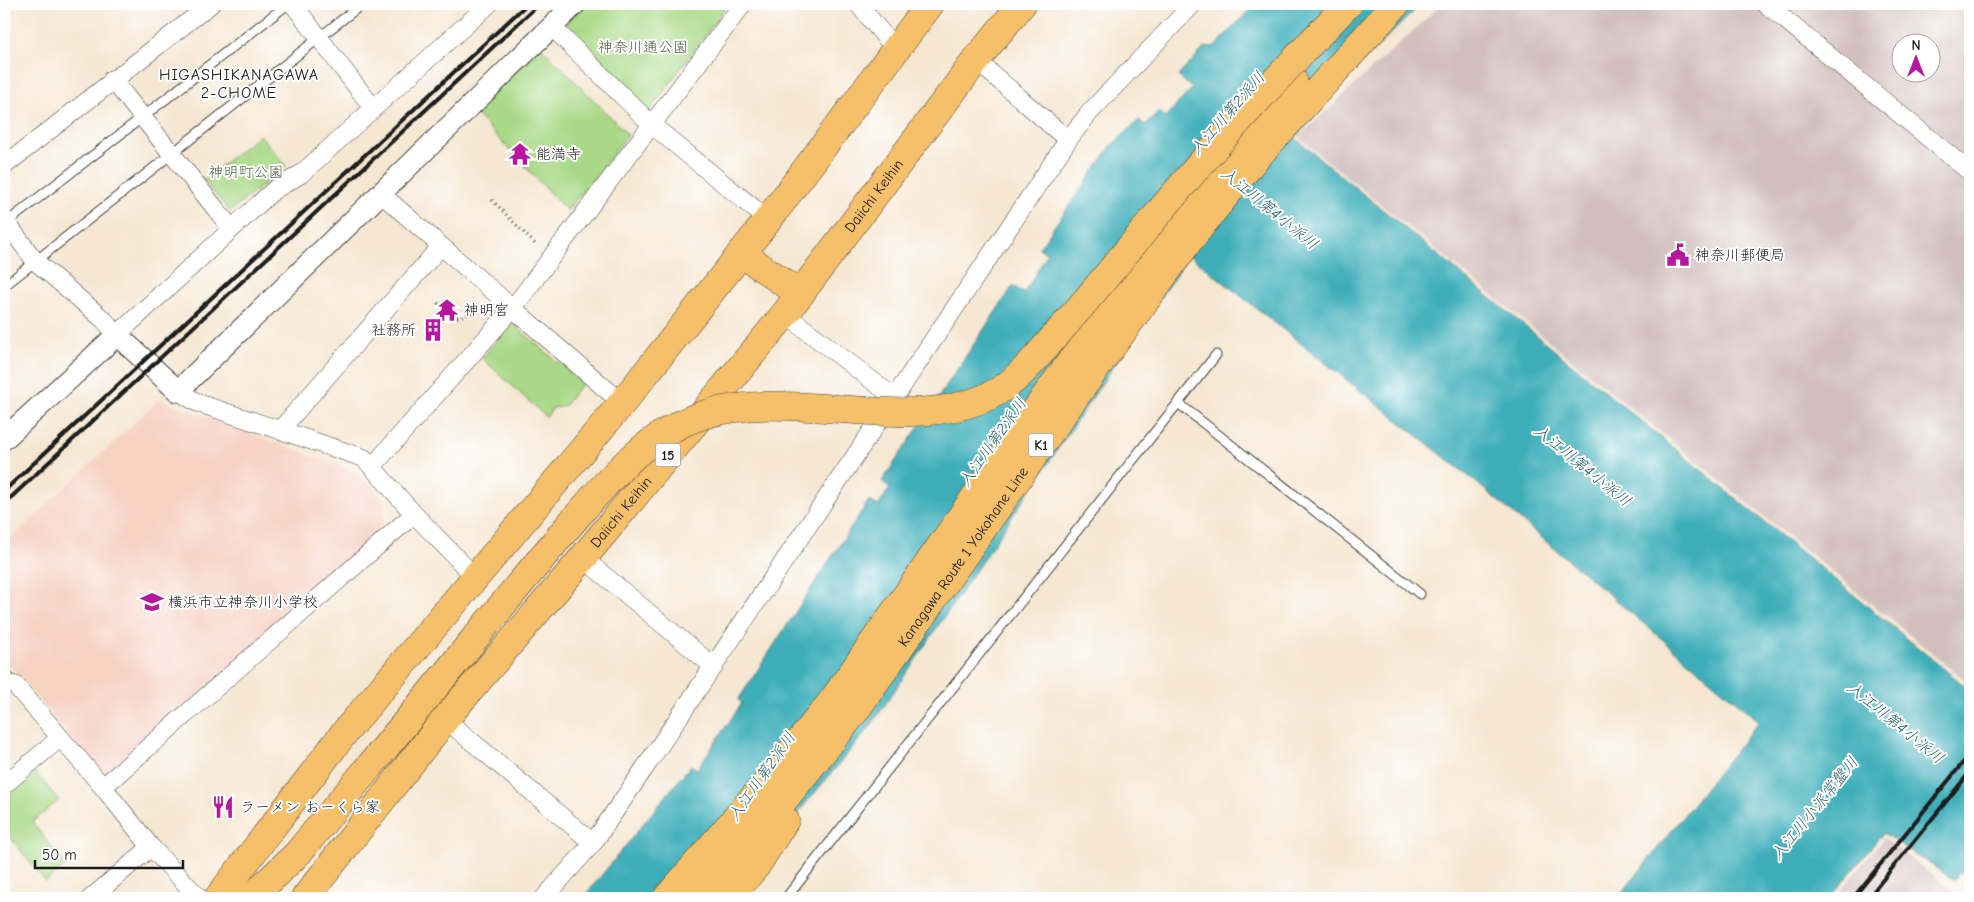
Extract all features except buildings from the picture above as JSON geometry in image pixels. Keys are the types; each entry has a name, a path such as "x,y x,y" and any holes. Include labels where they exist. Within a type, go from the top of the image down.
{"highway":[{"path":"218,898 341,737 474,576 622,403 768,220 930,4"},
{"name":"Daiichi Keihin","path":"305,898 445,719 583,558 792,304 976,60 1022,4"},
{"path":"251,898 298,853 540,560 606,484 636,454 656,438 702,415 745,406 772,405 904,412 961,405 1003,388 1024,371 1084,304 1155,216 1303,51 1348,4"},
{"name":"Kanagawa Route 1 Yokohane Line","path":"667,898 769,780 833,700 1047,394 1170,226 1307,64 1363,4"},
{"name":"Kanagawa Route 1 Yokohane Line","path":"699,898 787,796 853,714 1067,408 1188,242 1254,160 1396,4"},
{"path":"741,253 792,304"},
{"path":"728,898 756,866 853,714"}],"street":[{"path":"4,166 112,79 211,4"},
{"path":"293,4 373,108"},
{"path":"4,439 231,228 274,190 301,174 489,4"},
{"path":"178,391 575,4"},
{"path":"372,466 550,259 743,4"},
{"path":"858,4 896,50"},
{"path":"544,898 593,843 714,667 1068,140 1090,112 1193,4"},
{"path":"1766,4 1970,172"},
{"path":"552,27 652,124 768,220"},
{"path":"976,60 1068,140"},
{"path":"112,79 231,228"},
{"path":"380,193 622,403"},
{"path":"5,222 35,261 104,320 117,335 178,391 198,403 364,458 414,514 474,576"},
{"path":"280,430 441,246"},
{"path":"792,304 895,398"},
{"path":"103,787 414,514"},
{"path":"583,558 714,667"},
{"path":"16,685 103,787 151,847 200,898"},
{"path":"445,719 593,843"},
{"path":"4,785 60,738"},
{"path":"92,898 151,847"}],"lane":[{"path":"5,222 288,4"},
{"path":"4,286 362,4"},
{"path":"786,898 1216,355"},
{"path":"1178,403 1420,594"},
{"path":"4,672 16,685"}],"path":[{"path":"492,200 550,259"},
{"path":"438,303 454,318 511,306"}],"shaded area":[{"path":"1442,4 1970,4 1970,684 1298,137"},
{"name":"横浜市立神奈川小学校","path":"159,400 352,471 371,485 384,502 384,528 105,778 4,658 4,545"},
{"path":"1884,838 1962,898 1835,898"}],"green space":[{"name":"神奈川通公園","path":"584,4 728,4 648,113 567,33 566,22"},
{"path":"541,47 628,135 567,211 474,112"},
{"name":"神明町公園","path":"260,135 286,166 230,212 203,180"},
{"path":"512,323 582,383 564,406 553,408 546,417 482,358"},
{"path":"31,768 59,800 32,822 66,865 46,882 4,829 4,792"}],"water":[{"path":"1255,4 1421,4 1349,76 1295,138 1970,690 1970,880 1960,872 1954,880 1883,833 1830,898 1618,898 1759,721 1472,479 1189,255 870,727 771,845 730,898 583,898 691,765 697,769 742,703 738,700 869,500 878,506 890,488 882,481 1013,286 1024,293 1047,254 1039,248 1112,145 1139,120 1145,125 1159,112 1166,117 1192,88 1178,76 1204,48 1215,46"}],"railway":[{"path":"4,491 527,4"},
{"path":"4,504 539,4"},
{"path":"1853,898 1970,754"},
{"path":"1868,898 1970,772"}],"place":[{"name":"能満寺","path":"520,154"},
{"name":"神奈川郵便局","path":"1678,255"},
{"name":"神明宮","path":"447,310"},
{"name":"社務所","path":"433,330"},
{"name":"横浜市立神奈川小学校","path":"152,602"},
{"name":"ラーメン おーくら家","path":"223,807"}],"district":[{"name":"HIGASHIKANAGAWA 2-CHOME","path":"239,83"}],"water label":[{"name":"入江川第2派川","path":"1227,113"},
{"name":"入江川第4小派川","path":"1270,208"},
{"name":"入江川第2派川","path":"992,442"},
{"name":"入江川第4小派川","path":"1583,465"},
{"name":"入江川第4小派川","path":"1896,722"},
{"name":"入江川第2派川","path":"761,776"},
{"name":"入江川小派常盤川","path":"1814,808"}]}
